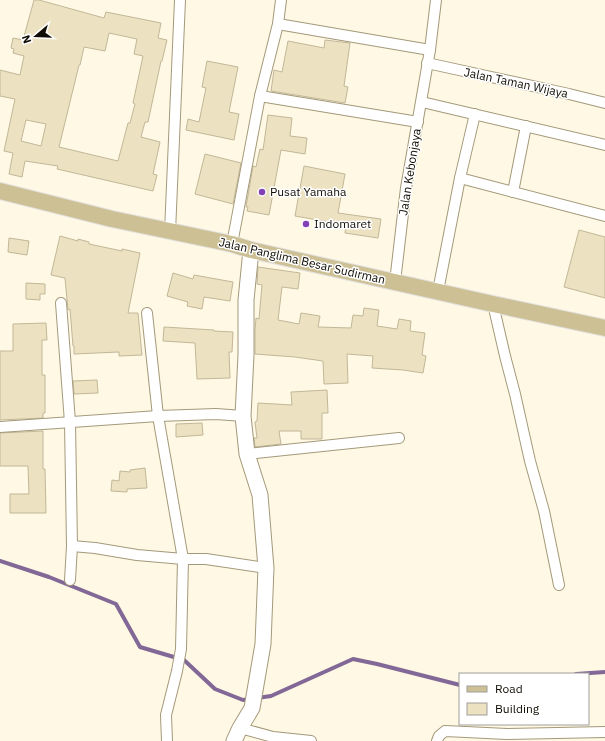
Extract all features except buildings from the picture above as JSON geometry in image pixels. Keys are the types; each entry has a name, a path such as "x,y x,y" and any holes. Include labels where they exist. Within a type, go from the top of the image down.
{"main road":[{"name":"Jalan Panglima Besar Sudirman","path":"0,191 112,219 232,244 251,250 605,328"},
{"path":"238,734 252,708 263,644 266,568 260,495 247,454 243,416 246,355 246,300 251,250"}],"street":[{"path":"170,232 180,0"},
{"path":"232,244 260,96 278,24 282,0"},
{"name":"Jalan Kebonjaya","path":"395,282 406,188 422,102 436,0"},
{"path":"278,24 430,50"},
{"name":"Jalan Taman Wijaya","path":"427,63 605,103"},
{"path":"260,96 418,122"},
{"path":"422,102 605,145"},
{"path":"438,292 460,178 475,114"},
{"path":"513,192 526,126"},
{"path":"460,178 605,216"},
{"path":"61,303 70,422 72,546 70,580"},
{"path":"493,304 530,461 544,511 559,585"},
{"path":"147,313 158,416 183,559 181,649 166,715 167,741"},
{"path":"0,427 158,416 216,414 243,416"},
{"path":"247,454 399,438"},
{"path":"72,546 137,555 183,559 206,559 266,568"},
{"path":"437,741 439,736 444,731 507,734 605,732"},
{"path":"238,734 311,741"}],"waterway":[{"path":"0,561 49,577 116,604 140,647 184,660 215,689 243,700 251,699"},
{"path":"257,698 271,696 353,659 459,685"},
{"path":"589,673 605,672"}],"place":[{"name":"Pusat Yamaha","path":"262,192"},
{"name":"Indomaret","path":"306,224"}]}
